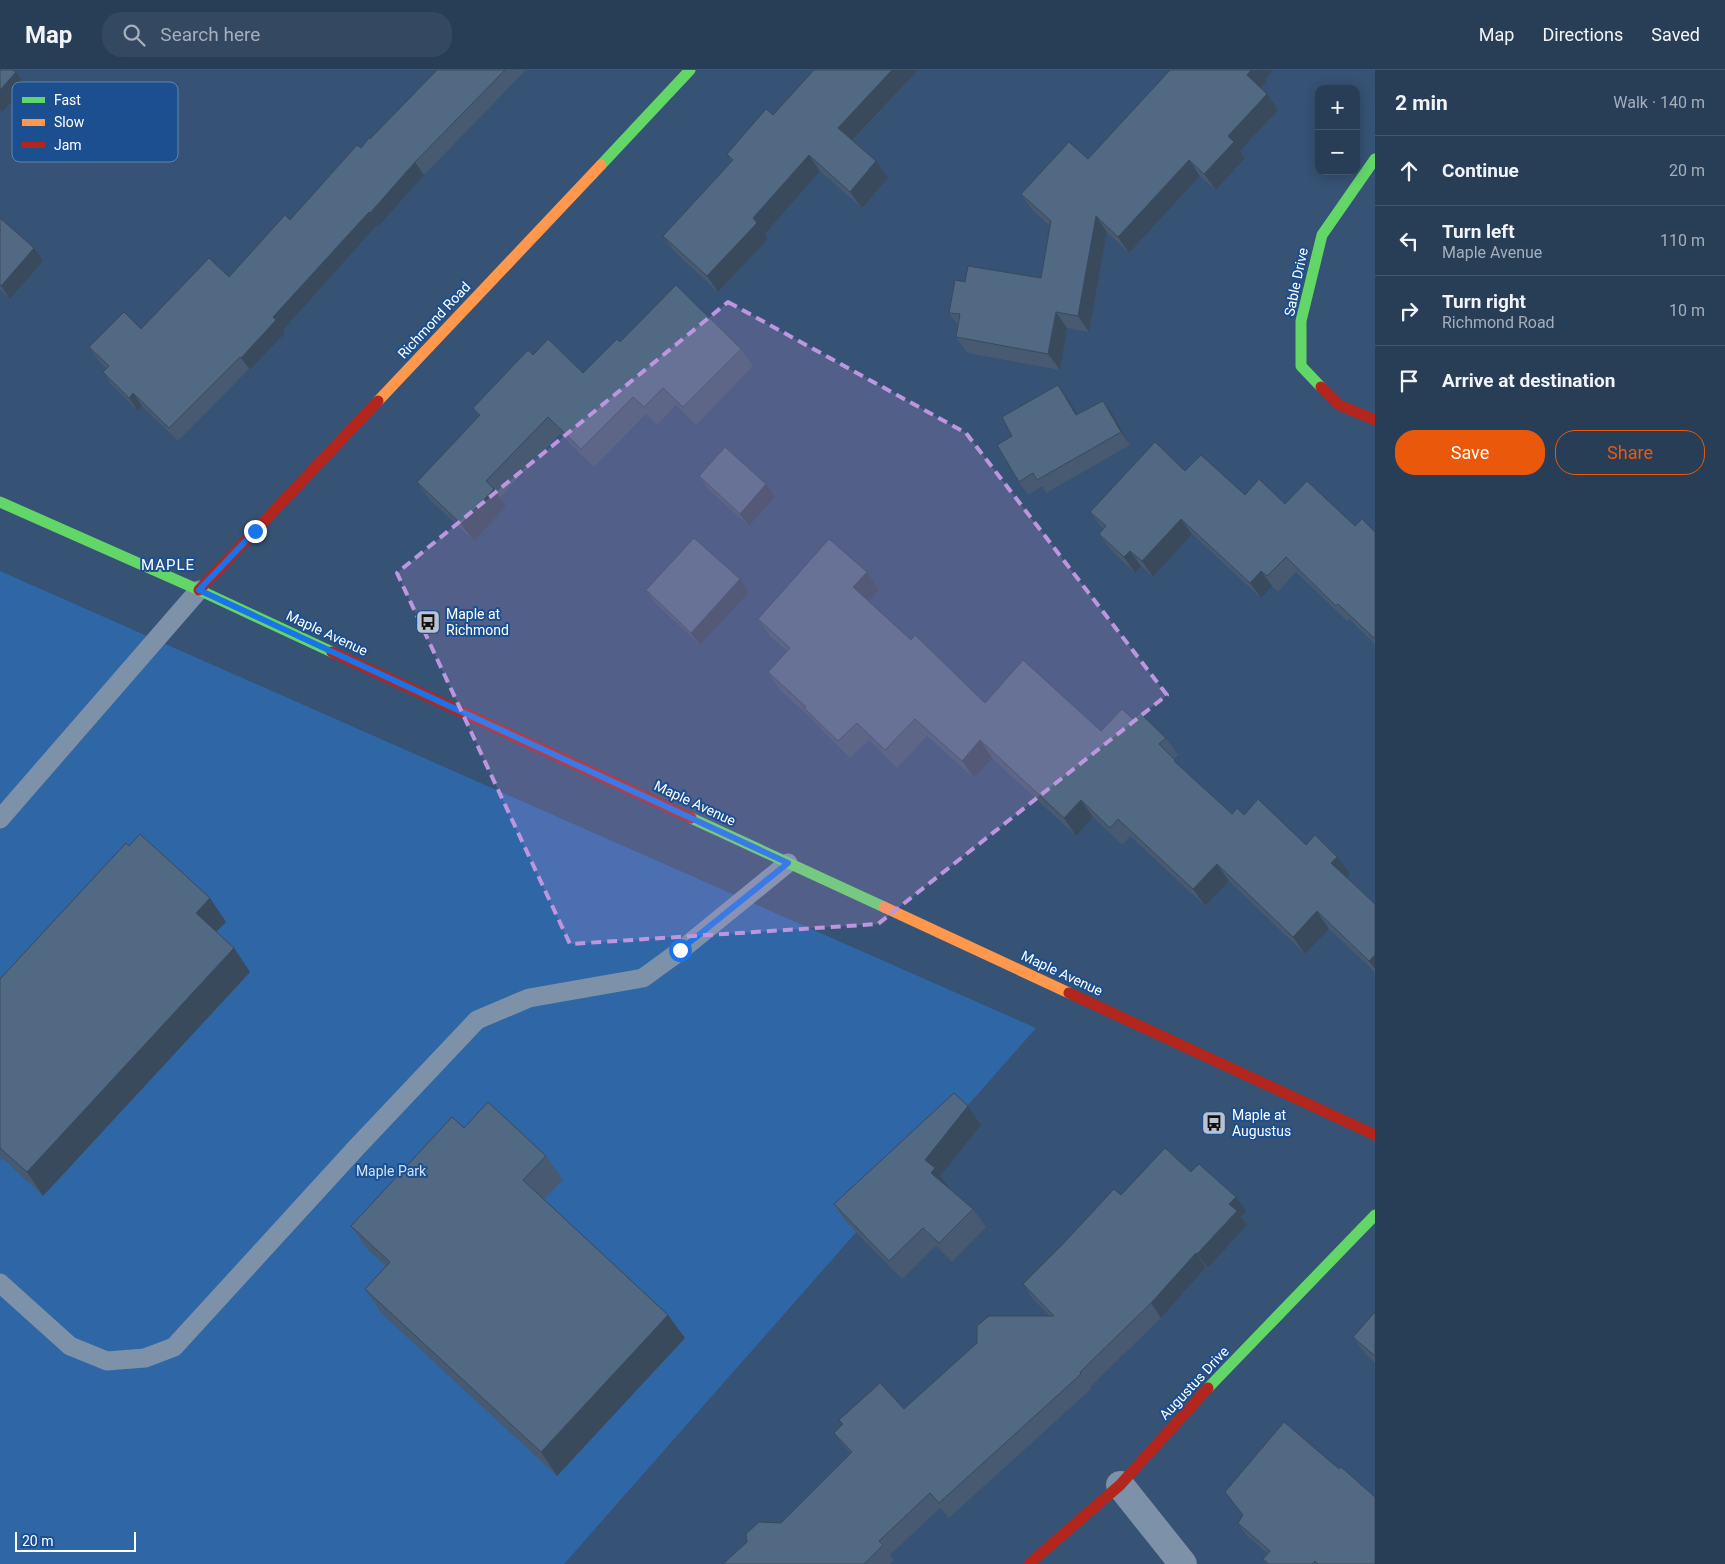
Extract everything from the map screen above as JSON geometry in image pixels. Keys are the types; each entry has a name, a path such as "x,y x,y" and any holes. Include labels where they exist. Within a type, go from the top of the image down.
{"street":[{"name":"Richmond Road","path":"199,590 690,70"},
{"name":"Sable Drive","path":"1375,159 1322,235 1301,321 1301,366 1339,405 1375,420"},
{"name":"Maple Avenue","path":"0,502 199,590 1375,1135"},
{"name":"Augustus Drive","path":"1029,1564 1120,1485 1209,1387 1375,1215"},
{"path":"1120,1485 1183,1564"}],"lane":[{"path":"0,819 199,590"},
{"path":"0,1283 70,1346 100,1358 108,1360 145,1358 174,1347 356,1148 477,1020 530,998 643,978 788,863"}],"highlighted area":[{"path":"728,302 966,433 1167,695 878,924 570,944 397,573"}],"green space":[{"name":"Maple Park","path":"0,571 1036,1028 564,1564 0,1564"}],"building":[{"path":"0,70 13,70 16,72 0,90"},
{"path":"437,70 505,70 369,212 273,317 276,320 241,358 169,428 133,393 129,398 103,372 109,366 89,347 124,312 141,329 209,258 229,277 285,215 290,220 357,145 361,148"},
{"path":"814,70 892,70 838,128 876,161 850,192 809,155 753,218 757,223 707,276 663,236 733,160 727,154 766,109 773,115"},
{"path":"1170,70 1251,70 1247,75 1267,94 1228,136 1234,142 1204,174 1189,160 1118,237 1096,216 1078,316 1056,312 1048,354 956,337 960,314 949,313 955,280 965,282 968,266 1041,278 1051,221 1021,194 1069,142 1088,159"},
{"path":"0,218 34,248 1,286 0,285"},
{"path":"676,285 741,349 683,407 663,388 644,407 633,397 581,449 548,417 486,481 494,489 461,524 417,482 480,415 473,408 528,350 533,355 548,339 583,373 617,339 620,342"},
{"path":"1058,385 1076,415 1103,401 1121,432 1037,480 1033,473 1019,482 997,445 1012,436 1002,417"},
{"path":"1155,442 1185,471 1201,455 1245,495 1259,479 1285,504 1307,481 1355,526 1362,519 1375,532 1375,639 1338,604 1336,606 1286,557 1267,576 1261,571 1250,583 1181,519 1142,561 1130,551 1124,557 1099,534 1106,526 1090,512"},
{"path":"725,447 766,484 740,514 699,476"},
{"path":"694,538 740,579 691,633 646,590"},
{"path":"829,539 867,572 853,587 911,640 915,635 985,703 1023,660 1101,731 1122,709 1134,720 1140,713 1166,738 1159,744 1174,761 1232,814 1237,808 1244,815 1258,799 1306,845 1315,835 1337,857 1331,863 1375,904 1375,955 1369,961 1317,911 1293,937 1217,864 1193,889 1118,819 1110,828 1081,800 1064,818 980,740 962,761 915,719 885,750 857,723 838,741 804,708 806,707 768,672 790,648 758,619"},
{"path":"140,834 210,898 196,913 234,948 27,1172 0,1148 0,979 126,843 129,846"},
{"path":"954,1093 968,1106 925,1160 935,1168 931,1173 973,1209 939,1243 923,1228 889,1261 834,1204"},
{"path":"488,1102 546,1156 523,1180 668,1315 541,1452 365,1289 390,1262 351,1226 452,1117 464,1128"},
{"path":"1165,1148 1191,1172 1199,1164 1236,1197 1229,1204 1237,1211 1151,1303 1080,1372 1081,1374 939,1503 930,1493 879,1541 883,1545 864,1564 723,1564 747,1542 746,1534 759,1522 781,1523 852,1452 834,1433 843,1424 839,1420 880,1383 904,1409 977,1343 977,1326 989,1316 1054,1316 1023,1284 1114,1189 1121,1195"},
{"path":"1375,1312 1375,1356 1353,1337"},
{"path":"1284,1422 1339,1469 1341,1467 1375,1497 1375,1564 1318,1564 1315,1561 1312,1564 1269,1564 1263,1559 1270,1551 1238,1523 1243,1515 1225,1492"}],"traffic: fast":[{"path":"601,165 690,70"},
{"path":"1321,387 1301,366 1301,321 1322,235 1375,159"},
{"path":"0,502 199,590 332,652"},
{"path":"691,818 884,907"},
{"path":"1208,1388 1375,1215"}],"traffic: slow":[{"path":"378,401 601,165"},
{"path":"884,907 1069,993"}],"traffic: jam":[{"path":"1321,387 1339,405 1375,420"},
{"path":"199,590 378,401"},
{"path":"332,652 691,818"},
{"path":"1069,993 1375,1135"},
{"path":"1029,1564 1120,1485 1208,1388"}],"place":[{"name":"Maple at Richmond","path":"428,622"},
{"name":"Maple at Augustus","path":"1214,1123"}],"district":[{"name":"MAPLE","path":"168,565"}],"route":[{"path":"255,531 199,590 788,863 680,950"}]}
